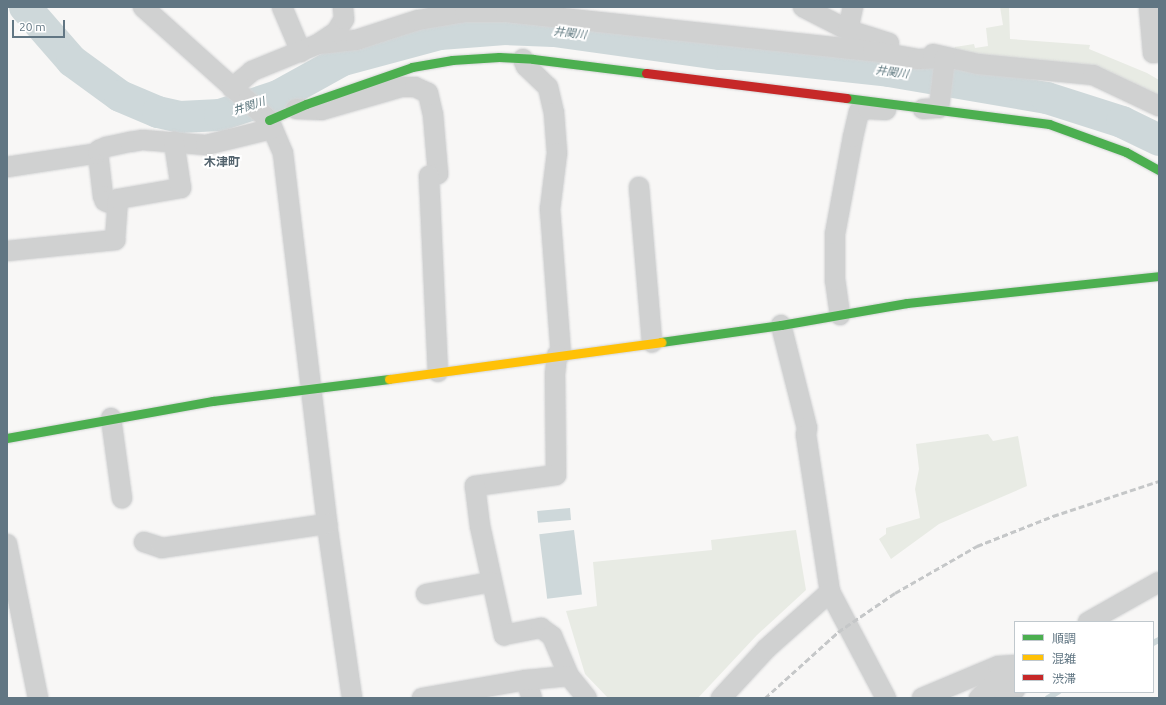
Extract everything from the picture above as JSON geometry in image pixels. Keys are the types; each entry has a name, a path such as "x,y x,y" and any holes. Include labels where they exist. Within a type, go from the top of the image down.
{"street":[{"path":"143,7 236,90 268,121 283,153 313,390 327,524 352,698"},
{"path":"282,7 309,48"},
{"path":"236,90 252,72 309,48 340,28 344,19 344,7"},
{"path":"803,7 848,30 872,39 920,50 945,61"},
{"path":"848,30 853,7"},
{"path":"1149,7 1152,53 1159,52"},
{"path":"309,48 356,40 418,20 465,12 506,12 873,51 918,59 1093,75 1159,106"},
{"path":"523,59 526,66 544,81 551,94 557,142 550,209 559,354 555,375 556,475 475,486 491,582 504,635 541,628 552,636 569,676 587,698"},
{"path":"7,168 98,153 99,150 106,147 130,142 174,142 206,145 268,121 295,108 412,67 452,60 523,59 833,94 858,101 940,106 1049,124 1126,152 1159,170"},
{"path":"940,106 945,61"},
{"path":"295,108 322,110 401,87 415,87 428,93 433,114 438,174 429,176 438,372"},
{"path":"840,315 835,280 835,234 859,112 868,109 940,106"},
{"path":"7,250 115,240 118,199 181,188 174,142"},
{"path":"98,153 103,196 105,201 117,206"},
{"path":"639,187 652,342"},
{"path":"7,438 111,418 213,401 313,390 559,354 781,325 907,303 1159,276"},
{"path":"781,325 807,428 806,435 830,592 886,698"},
{"path":"111,418 122,498"},
{"path":"144,542 162,548 327,524"},
{"path":"7,544 38,698"},
{"path":"426,594 491,582"},
{"path":"1090,621 1159,582"},
{"path":"721,698 766,649 830,592"},
{"path":"922,698 998,666 1014,665"},
{"path":"979,698 1014,666"},
{"path":"422,698 529,689 569,676"},
{"path":"1005,698 1014,691"}],"shaded area":[{"path":"1000,7 1009,7 1010,39 1090,45 1089,49 1147,73 1159,80 1159,95 1107,72 951,55 955,47 974,44 975,48 988,46 986,28 1003,25"},
{"path":"988,434 993,441 1018,436 1027,486 939,524 891,559 879,539 886,534 886,528 920,518 915,489 919,469 916,444"},
{"path":"570,508 571,520 538,523 537,511"},
{"path":"574,530 582,595 547,599 539,534"},
{"path":"796,530 806,590 757,635 698,698 608,698 585,674 566,611 597,606 593,562 712,550 711,540"}],"waterway":[{"name":"井関川","path":"25,7 72,61 120,96 158,112 180,117 220,115 278,96 343,60 440,34 505,29 554,31 720,54 733,54 889,71 1047,98 1122,122 1159,140"},
{"path":"1154,642 1159,640"},
{"path":"1048,698 1056,693"}],"railway":[{"path":"765,698 838,632 895,593 977,546 1053,516 1159,481"}],"traffic: fast":[{"path":"269,120 306,104 412,67 452,60 499,57 533,59 646,73"},
{"path":"846,98 1049,124 1126,152 1159,170"},
{"path":"661,342 781,325 907,303 1159,276"},
{"path":"7,438 213,401 389,379"}],"traffic: slow":[{"path":"389,379 661,342"}],"traffic: jam":[{"path":"646,73 846,98"}],"district":[{"name":"木津町","path":"222,162"}]}
